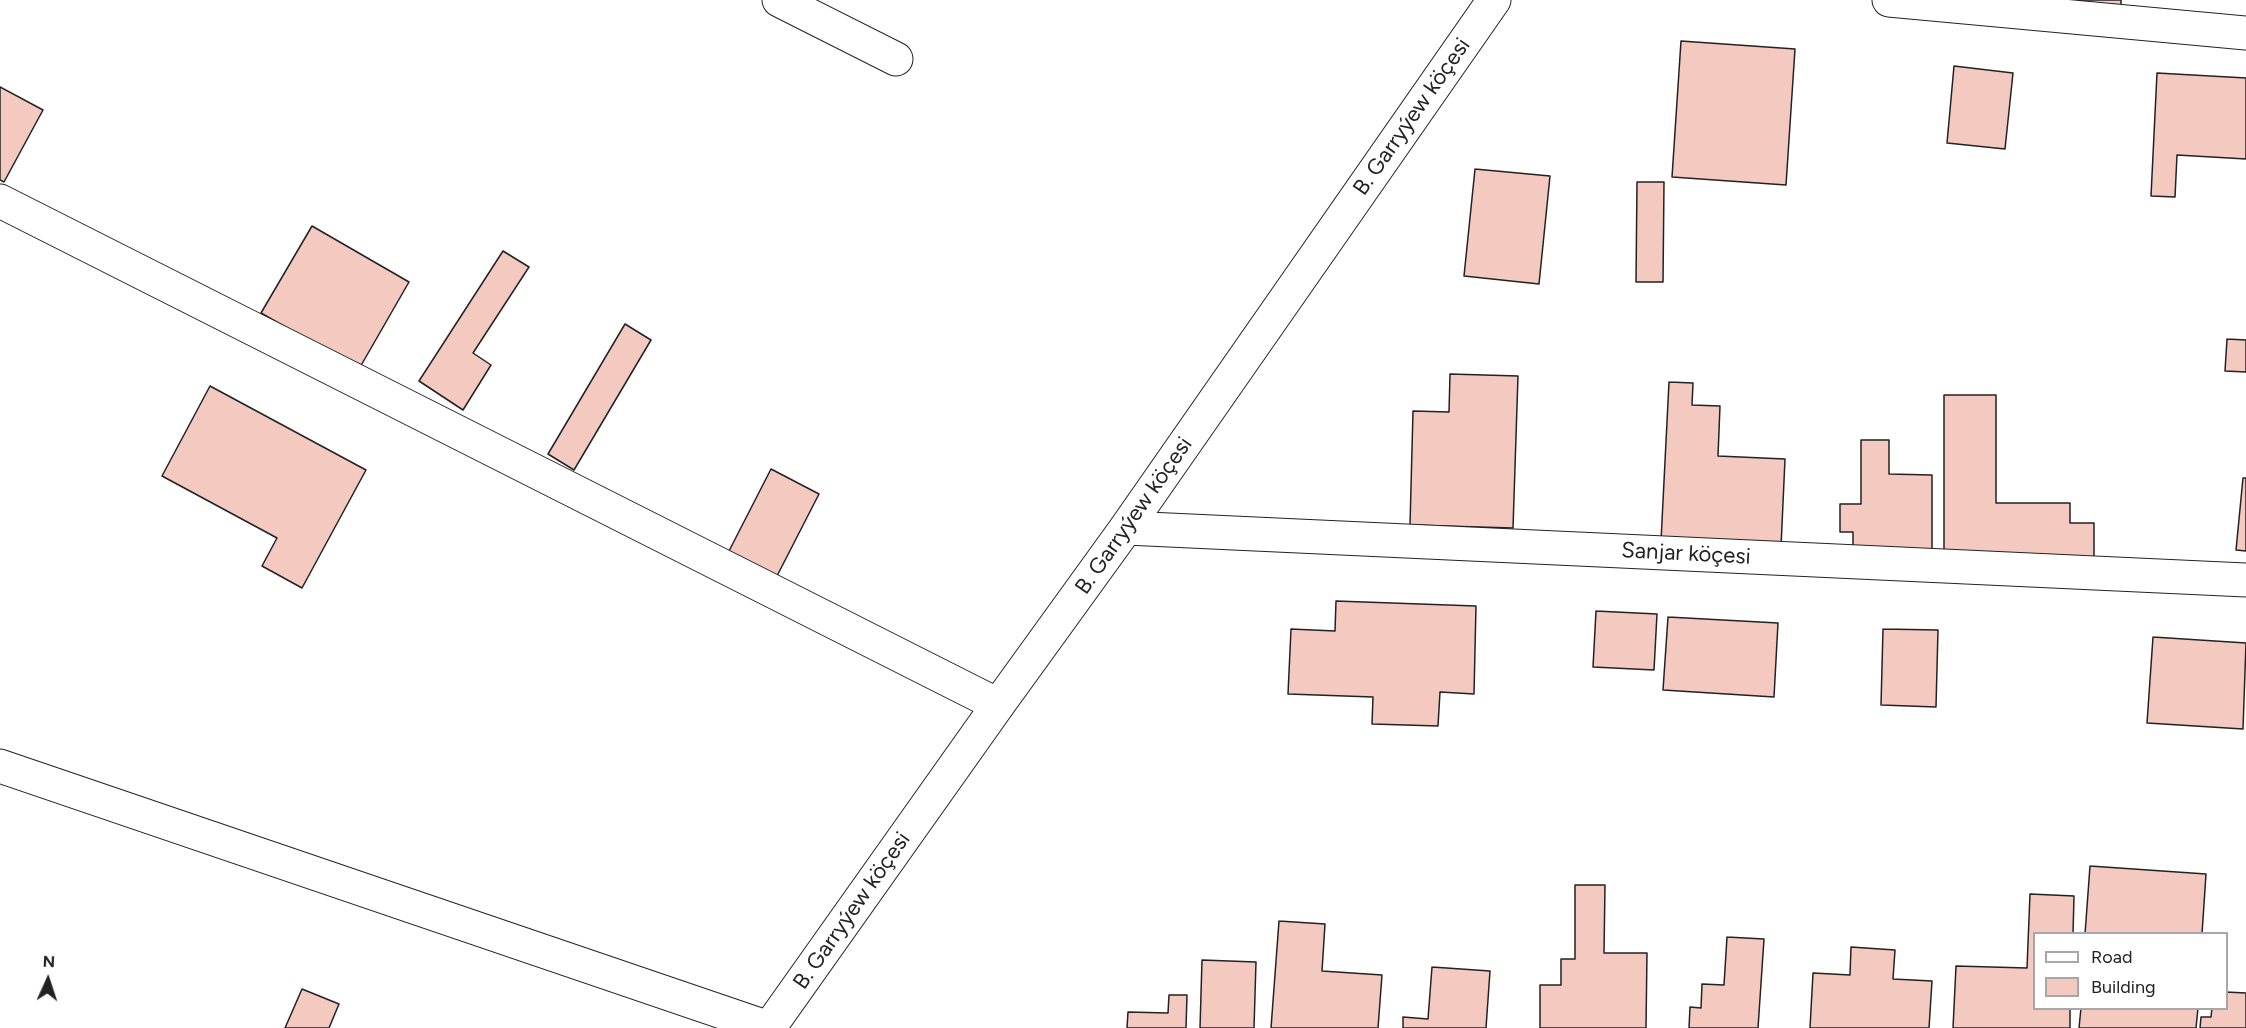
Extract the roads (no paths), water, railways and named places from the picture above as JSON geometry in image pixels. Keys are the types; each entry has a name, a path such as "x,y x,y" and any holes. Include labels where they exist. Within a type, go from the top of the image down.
{"street":[{"path":"779,0 896,59"},
{"name":"B. Garryýew köçesi","path":"769,1028 1126,528 1494,0"},
{"path":"1888,0 2246,33"},
{"path":"0,201 998,705"},
{"name":"Sanjar köçesi","path":"1126,528 2246,580"},
{"path":"0,766 769,1028"}]}
